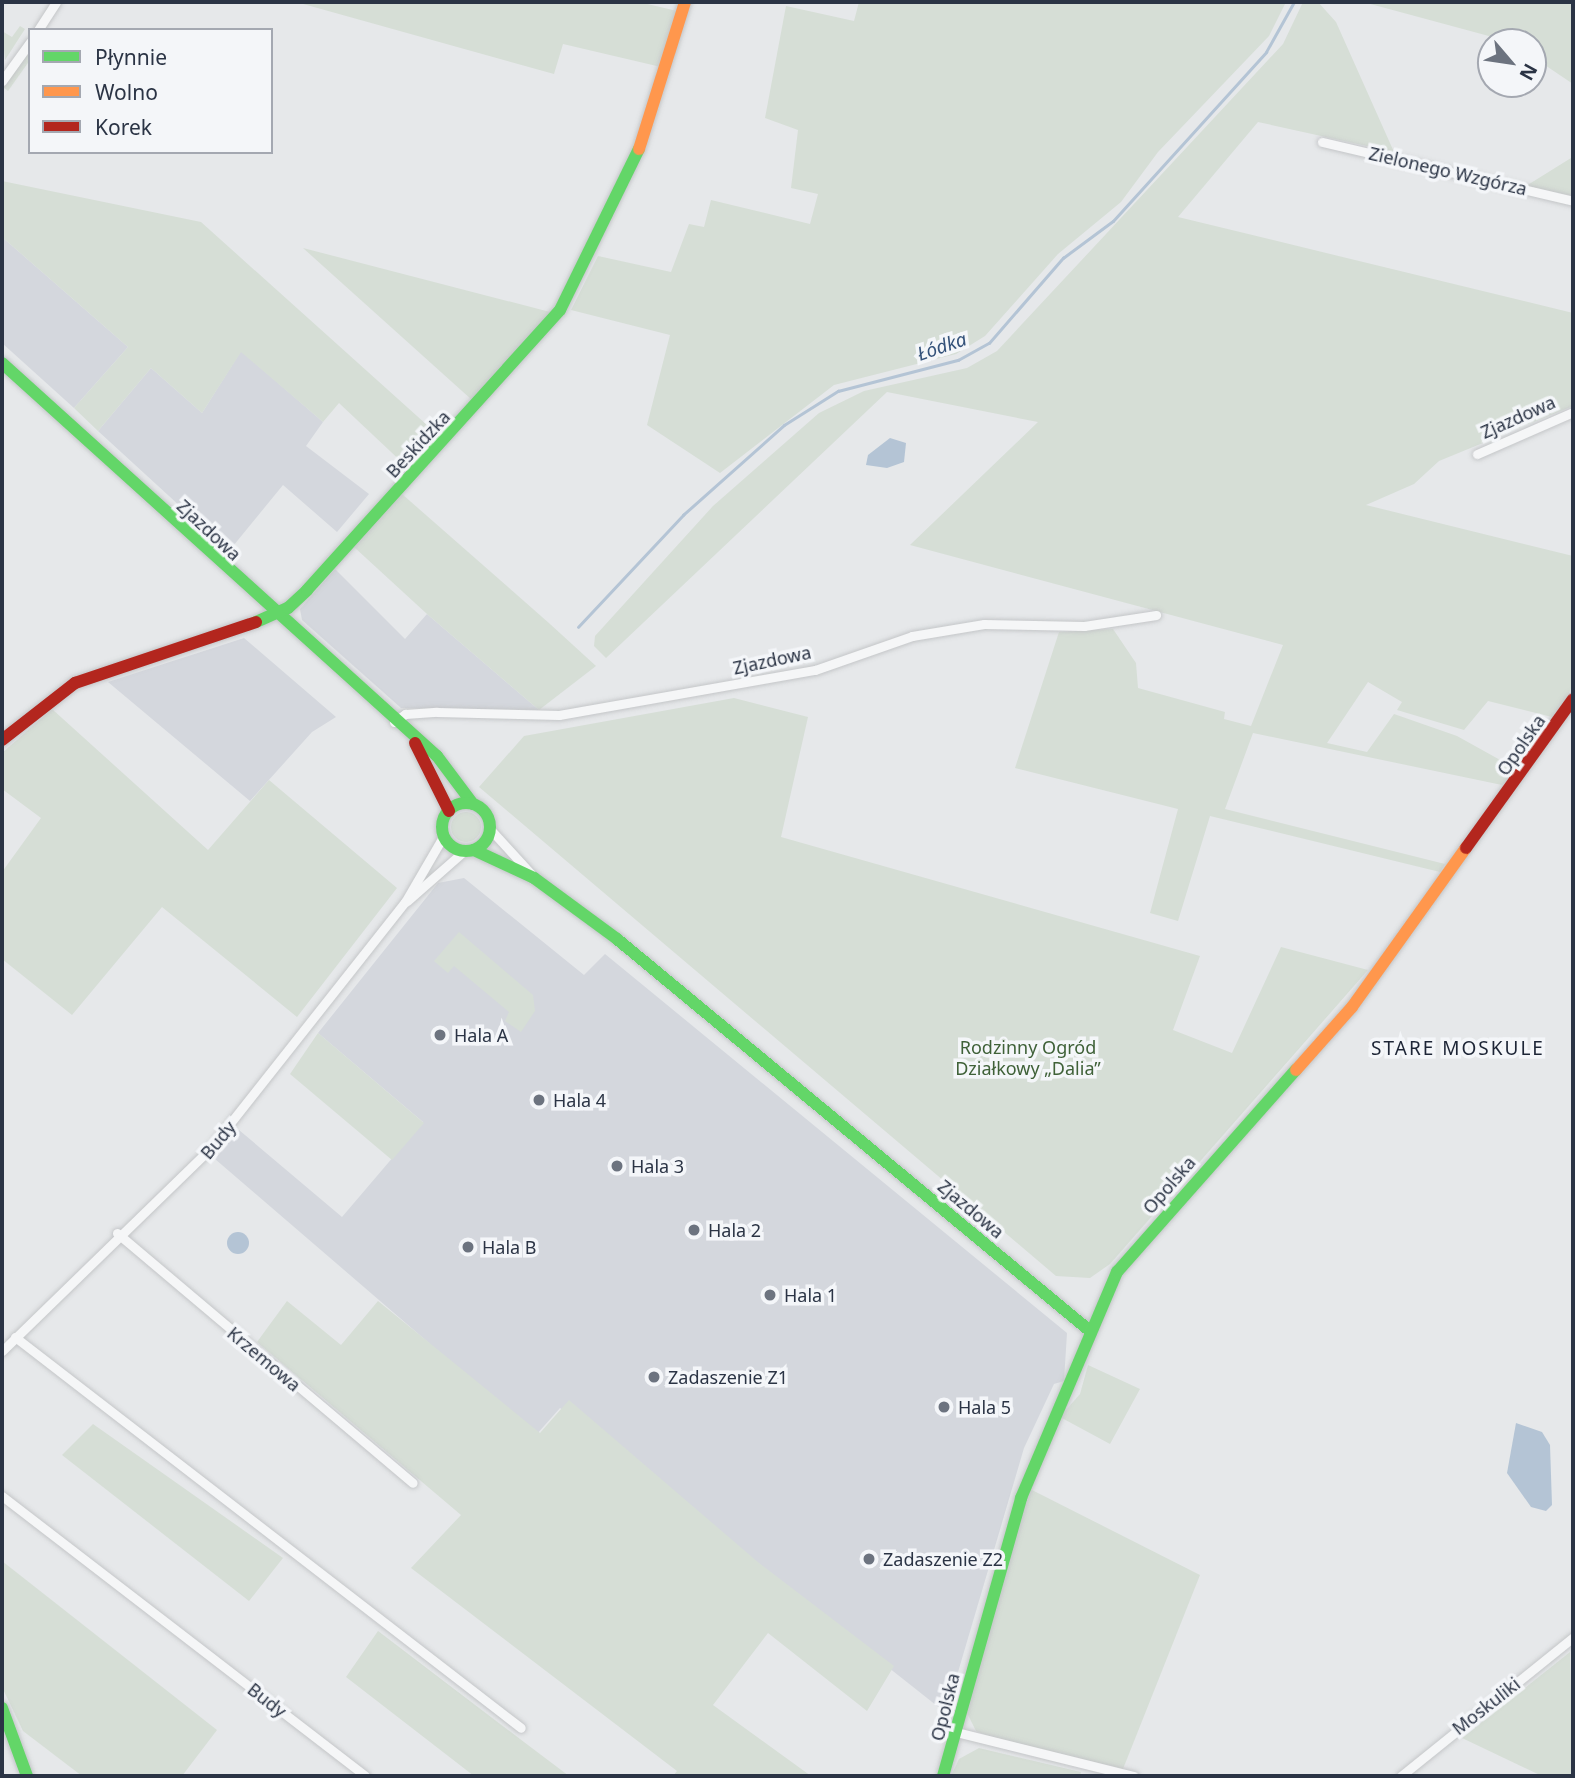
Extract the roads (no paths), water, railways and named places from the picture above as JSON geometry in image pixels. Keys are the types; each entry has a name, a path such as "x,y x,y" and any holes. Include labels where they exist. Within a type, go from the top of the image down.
{"street":[{"path":"39,28 56,2"},
{"name":"Beskidzka","path":"2,740 75,683 275,614 307,590 560,310 633,168 685,2"},
{"path":"2,80 28,45"},
{"name":"Zielonego Wzgórza","path":"1322,142 1573,201"},
{"name":"Zjazdowa","path":"2,363 415,743 437,756 474,804"},
{"name":"Zjazdowa","path":"1477,454 1573,412"},
{"name":"Zjazdowa","path":"393,723 427,712 559,715 815,670 912,636 972,626 1084,626 1156,615"},
{"name":"Opolska","path":"943,1776 1021,1498 1117,1272 1352,1007 1573,699"},
{"name":"Zjazdowa","path":"415,743 449,811"},
{"path":"474,804 486,814 490,829 469,850 444,835 449,811 474,804"},
{"name":"Zjazdowa","path":"490,829 534,878 624,944 1090,1331"},
{"name":"Budy","path":"2,1351 117,1233 197,1165 405,902 444,835"},
{"name":"Zjazdowa","path":"469,850 534,878"},
{"name":"Budy","path":"405,902 469,850"},
{"name":"Krzemowa","path":"117,1233 413,1483"},
{"path":"15,1337 521,1728"},
{"name":"Budy","path":"2,1496 365,1776"},
{"name":"Moskuliki","path":"1401,1776 1573,1637"},
{"path":"2,1709 27,1776"},
{"path":"956,1732 1134,1776"}],"water":[{"path":"890,438 906,443 904,462 887,468 866,465 868,455"},
{"path":"238,1232 246,1235 249,1243 246,1251 238,1254 230,1251 227,1243 230,1235"},
{"path":"1516,1423 1542,1432 1550,1445 1552,1505 1546,1511 1531,1507 1507,1473"}],"waterway":[{"name":"Łódka","path":"578,627 683,515 784,425 838,391 958,360 989,343 1063,258 1113,221 1266,52 1294,2"}],"place":[{"name":"Hala A","path":"440,1035"},
{"name":"Hala 4","path":"539,1100"},
{"name":"Hala 3","path":"617,1166"},
{"name":"Hala 2","path":"694,1230"},
{"name":"Hala B","path":"468,1247"},
{"name":"Hala 1","path":"770,1295"},
{"name":"Zadaszenie Z1","path":"654,1377"},
{"name":"Hala 5","path":"944,1407"},
{"name":"Zadaszenie Z2","path":"869,1559"}],"district":[{"name":"STARE MOSKULE","path":"1458,1049"}],"park label":[{"name":"Rodzinny Ogród Działkowy „Dalia”","path":"1028,1058"}]}
